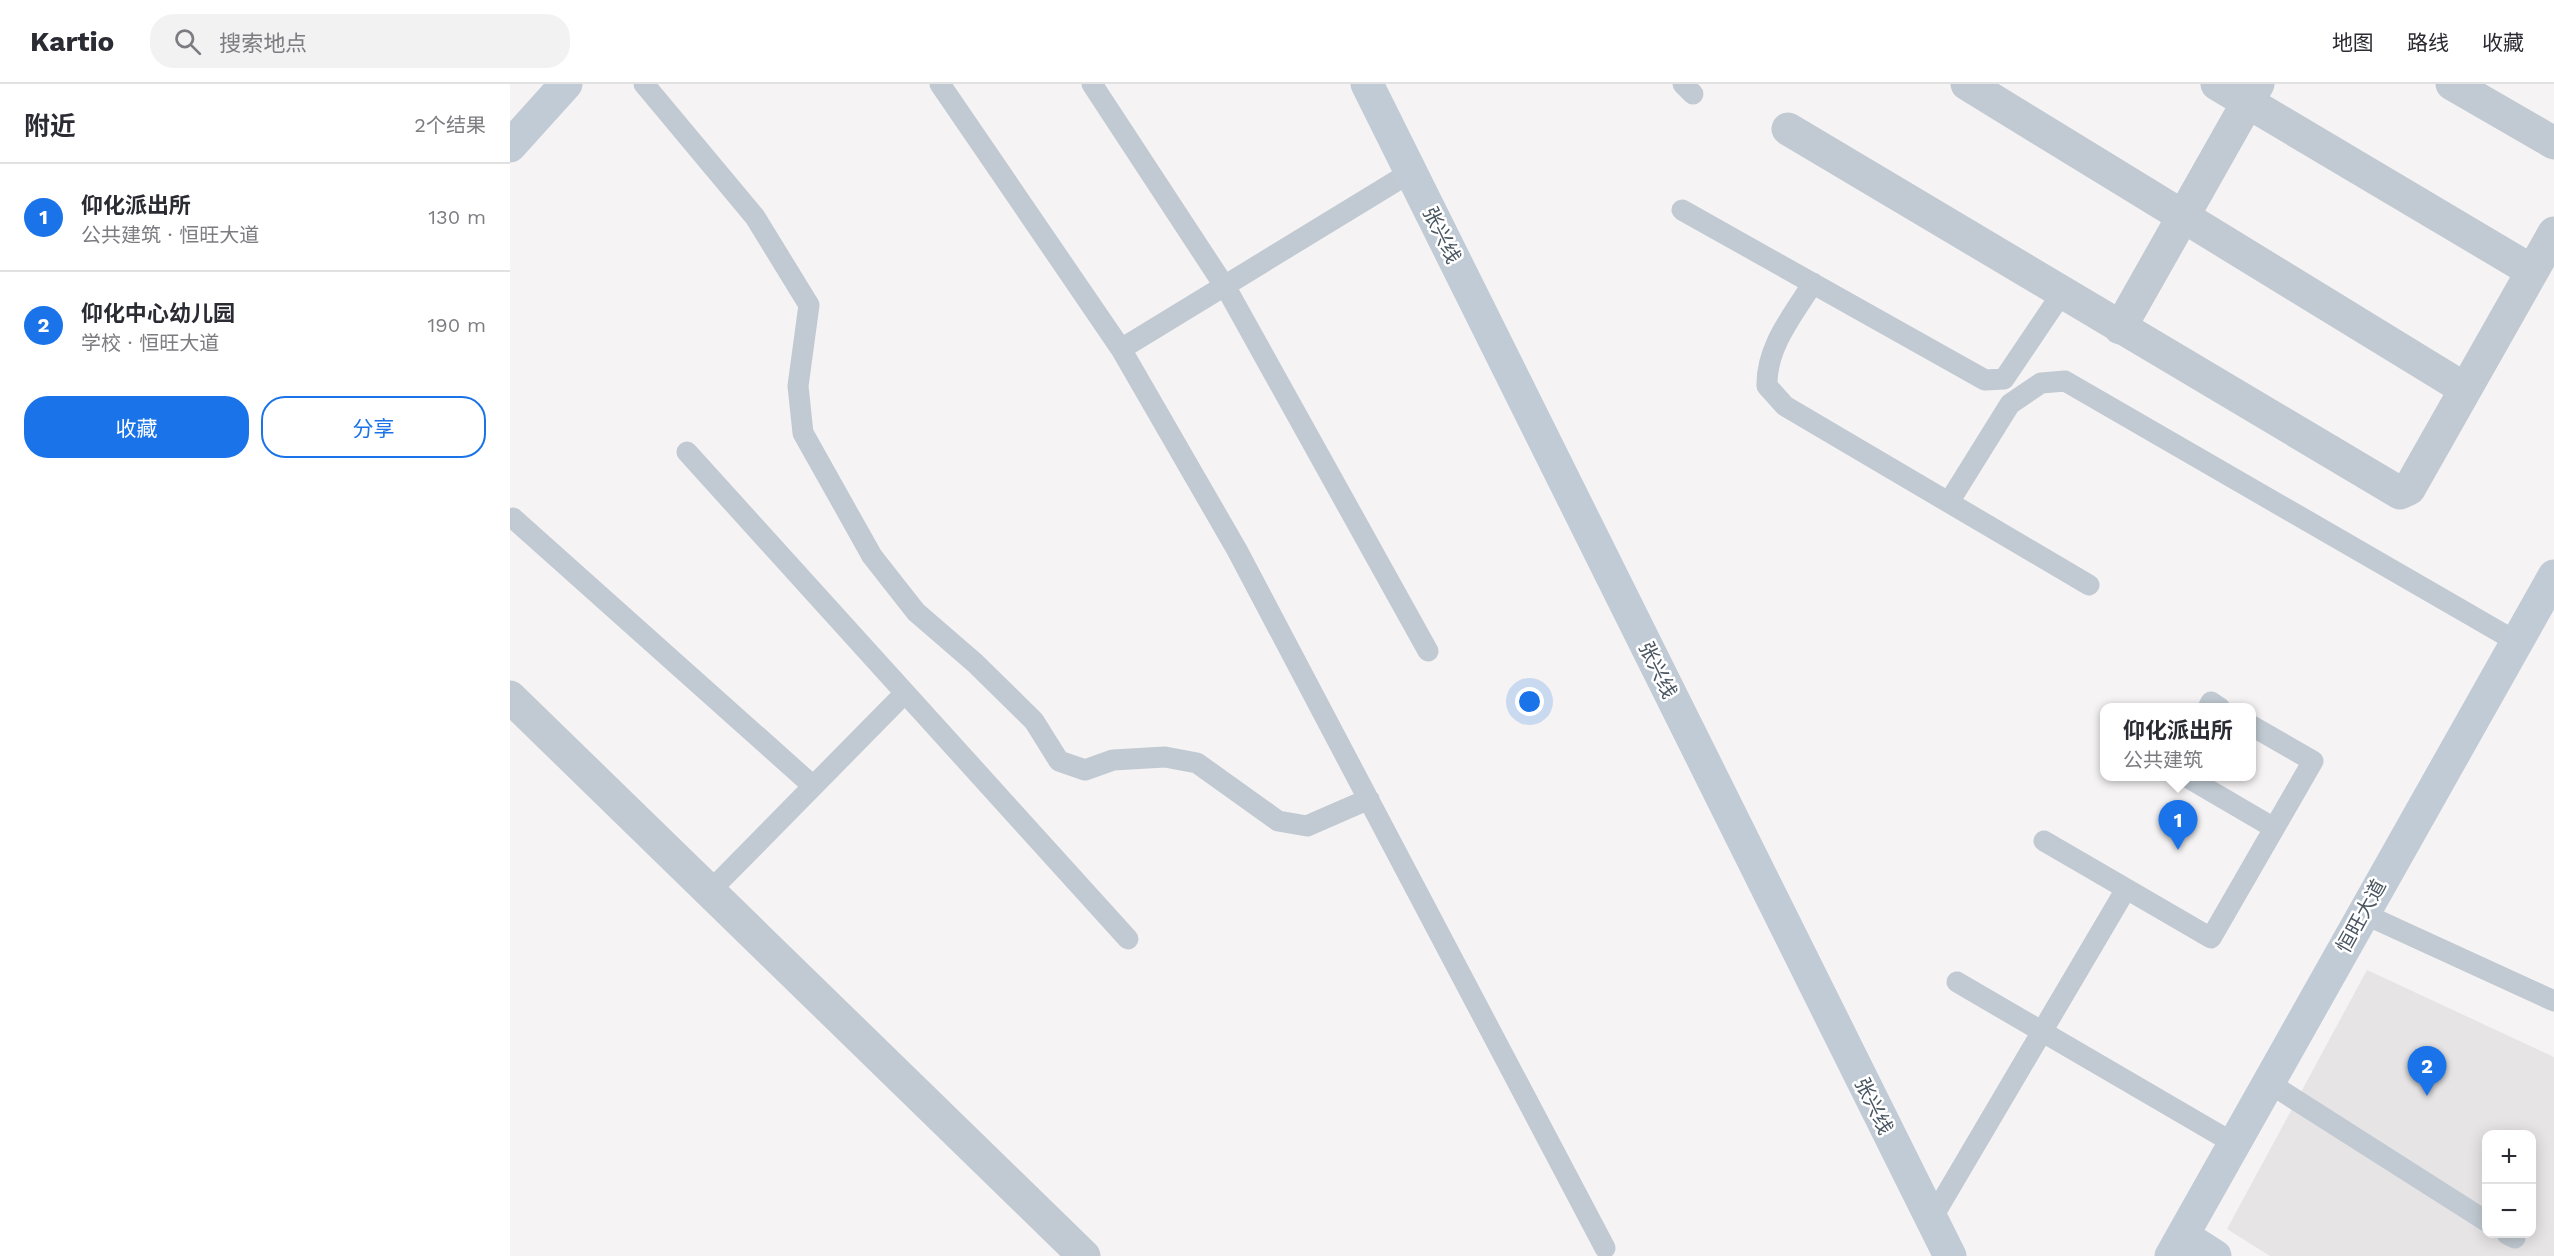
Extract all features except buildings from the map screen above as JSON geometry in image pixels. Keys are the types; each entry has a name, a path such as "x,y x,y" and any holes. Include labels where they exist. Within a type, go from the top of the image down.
{"street":[{"path":"510,146 566,84"},
{"name":"张兴线","path":"1367,84 1950,1256"},
{"path":"1967,84 2465,388"},
{"path":"2217,84 2253,93 2532,271"},
{"path":"2452,84 2554,143"},
{"path":"2120,328 2253,93"},
{"path":"1788,129 2400,493 2409,489 2554,233"},
{"name":"恒旺大道","path":"2177,1246 2362,913 2554,576"},
{"path":"510,697 1084,1256"},
{"path":"2177,1246 2215,1256"}],"lane":[{"path":"644,84 755,217 809,305 798,386 803,433 872,556 916,612 975,663 1034,721 1059,761 1085,770 1113,760 1165,758 1197,763 1278,821 1307,826 1368,799"},
{"path":"940,84 1121,349 1237,550 1605,1248"},
{"path":"1092,84 1224,286 1428,651"},
{"path":"1121,349 1411,172"},
{"path":"1682,210 1985,380 2004,379 2062,293"},
{"path":"1813,283 1774,347 1767,369 1767,386 1785,406 2089,585"},
{"path":"1949,502 2010,404 2041,382 2065,381 2517,642"},
{"path":"687,452 1128,939"},
{"path":"513,518 813,786"},
{"path":"710,891 905,693"},
{"path":"2044,841 2211,938 2313,761 2256,728"},
{"path":"2192,781 2274,828"},
{"path":"1931,1220 2126,888"},
{"path":"2362,913 2554,1001"},
{"path":"1957,982 2235,1144"},
{"path":"2269,1083 2482,1218"}],"shaded area":[{"path":"2367,970 2554,1057 2554,1256 2270,1256 2227,1229"}],"place":[{"name":"仰化派出所","path":"2178,850"},
{"name":"仰化中心幼儿园","path":"2427,1096"}]}
